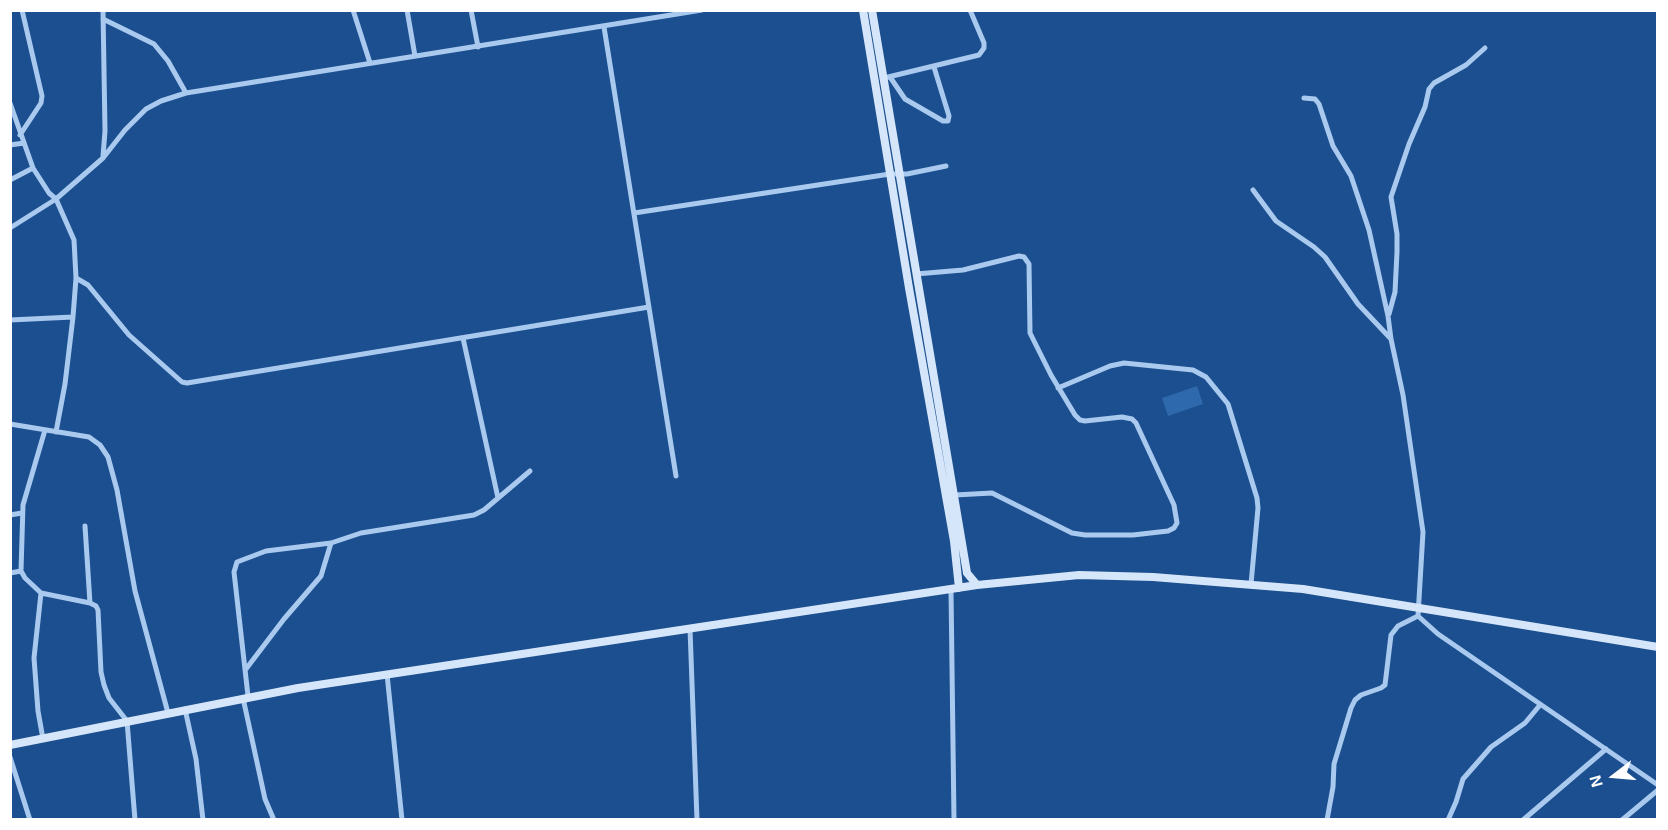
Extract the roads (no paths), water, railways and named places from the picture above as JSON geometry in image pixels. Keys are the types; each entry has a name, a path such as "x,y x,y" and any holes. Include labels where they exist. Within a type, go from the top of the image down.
{"street":[{"path":"20,135 41,103 42,96 22,10"},
{"path":"103,10 105,131 103,158"},
{"path":"353,10 370,63"},
{"path":"407,10 415,56"},
{"path":"471,10 478,46"},
{"path":"10,219 13,227 56,199 103,158 146,109 161,101 186,93 702,10"},
{"path":"863,10 894,174 954,542 954,819"},
{"path":"872,10 887,77 894,174 916,274 967,573 977,585"},
{"path":"887,77 983,53 984,43 970,10"},
{"path":"103,19 154,44 168,61 186,93"},
{"path":"604,27 676,476"},
{"path":"1389,316 1395,292 1397,234 1391,197 1408,144 1425,107 1429,89 1434,83 1466,65 1485,48"},
{"path":"887,77 905,99 943,121 948,121 949,116 934,67"},
{"path":"1304,98 1315,99 1319,104 1333,146 1350,176 1369,230 1389,316 1423,532 1418,611 1398,626 1391,635 1385,685 1361,694 1351,708 1334,764 1333,788 1326,819"},
{"path":"10,103 33,168 49,193 56,199 74,240 76,278 73,317 65,384 56,432"},
{"path":"105,131 120,136"},
{"path":"10,145 24,143"},
{"path":"634,213 946,166"},
{"path":"10,180 33,168"},
{"path":"1253,190 1276,221 1325,257 1358,304 1391,339"},
{"path":"916,274 963,270 1024,256 1029,264 1030,333 1058,388 1075,416 1080,420 1122,417 1132,419 1136,423 1178,517 1174,528 1168,531 1133,535 1085,535 1072,533 992,493 955,495"},
{"path":"76,278 88,285 129,335 182,382 187,383 649,307"},
{"path":"10,320 73,317"},
{"path":"463,338 498,498"},
{"path":"1058,388 1110,366 1124,363 1194,370 1206,376 1228,404 1257,498 1251,584"},
{"path":"10,424 89,437 100,445 108,458 117,490 135,591 168,713"},
{"path":"45,430 22,513 21,571 25,579 41,593 90,603 98,610 101,672 104,685 109,698 127,722 135,819"},
{"path":"274,819 265,799 245,697 246,670 234,572 237,562 266,550 331,543 361,533 474,515 484,510 530,471"},
{"path":"10,515 22,513"},
{"path":"86,526 90,603"},
{"path":"246,670 284,619 321,576 331,543"},
{"path":"10,573 21,571"},
{"path":"10,745 245,697 387,674 977,585 1079,575 1153,577 1303,589 1418,611 1658,647"},
{"path":"41,593 34,658 37,701 44,739"},
{"path":"1418,611 1438,634 1658,785"},
{"path":"690,629 697,819"},
{"path":"387,674 402,819"},
{"path":"1448,819 1463,779 1491,747 1525,723 1540,705"},
{"path":"185,710 196,759 203,819"},
{"path":"1523,819 1606,749"},
{"path":"10,757 30,819"},
{"path":"1622,819 1658,790"}]}
